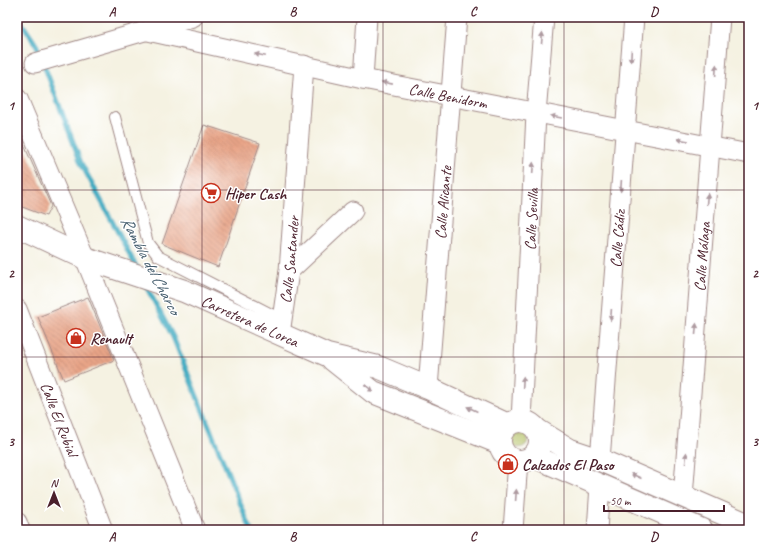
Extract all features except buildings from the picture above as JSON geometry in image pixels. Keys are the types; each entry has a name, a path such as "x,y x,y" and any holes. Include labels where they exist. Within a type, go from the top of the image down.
{"main road":[{"name":"Carretera de Lorca","path":"18,228 91,260 184,291 281,326 327,355 373,392 516,430"},
{"name":"Carretera de Lorca","path":"327,355 378,368 428,388 516,430 600,460 749,525"},
{"path":"516,430 540,441 538,449 526,458 512,460 504,454 516,430"},
{"path":"526,458 600,486 682,526 702,530"}],"street":[{"path":"35,63 193,17"},
{"path":"363,78 367,17"},
{"name":"Calle Alicante","path":"428,388 457,17"},
{"name":"Calle Sevilla","path":"516,430 536,114 544,17"},
{"name":"Calle Cádiz","path":"600,460 634,17"},
{"name":"Calle Málaga","path":"683,497 720,17"},
{"name":"Calle Benidorm","path":"148,31 536,114 626,129 749,154"},
{"name":"Calle Santander","path":"281,326 288,270 304,65"},
{"path":"18,99 91,260 195,530"},
{"path":"288,270 353,211"},
{"name":"Calle El Rubial","path":"17,309 103,530"},
{"path":"514,530 526,458"},
{"path":"597,530 600,486"},
{"path":"17,522 20,530"}],"lane":[{"path":"115,117 148,243 158,256 281,326"}],"green space":[{"path":"519,430 525,433 528,439 525,445 519,448 513,445 510,439 513,433"}],"waterway":[{"name":"Rambla del Charco","path":"18,17 37,46 41,58"},
{"name":"Rambla del Charco","path":"44,65 81,163 137,268"},
{"name":"Rambla del Charco","path":"146,286 173,337 251,530"}],"place":[{"name":"Hiper Cash","path":"211,193"},
{"name":"Renault","path":"76,338"},
{"name":"Calzados El Paso","path":"508,464"}]}
